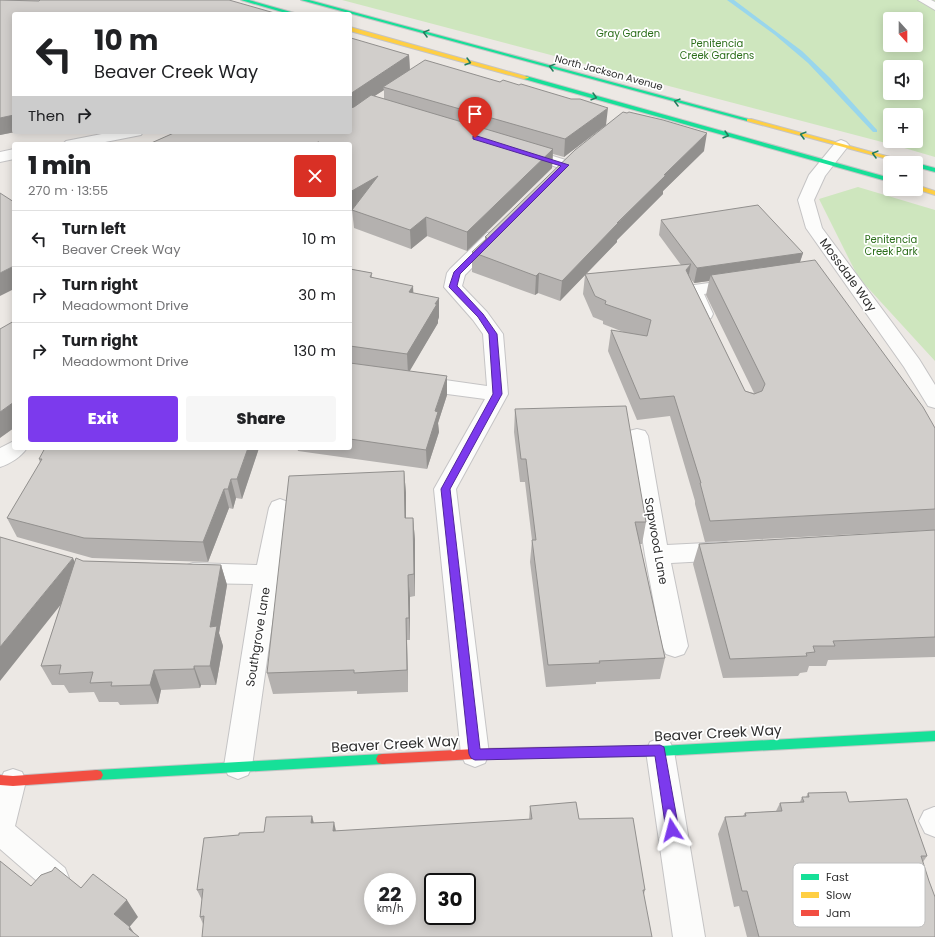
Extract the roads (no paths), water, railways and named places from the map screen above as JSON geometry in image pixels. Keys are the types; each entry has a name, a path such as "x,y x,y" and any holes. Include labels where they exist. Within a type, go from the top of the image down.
{"main road":[{"path":"243,0 288,12"},
{"name":"North Jackson Avenue","path":"303,0 347,12"},
{"name":"North Jackson Avenue","path":"352,13 883,156"},
{"path":"352,31 883,178"},
{"path":"923,167 935,170"},
{"path":"923,189 935,193"},
{"name":"Beaver Creek Way","path":"6,780 475,754 660,751 935,736"}],"street":[{"path":"82,142 125,134"},
{"name":"Mossdale Way","path":"840,145 816,175 806,200 814,228 912,364 935,401"},
{"path":"513,149 560,170 578,156"},
{"path":"0,157 12,154"},
{"path":"475,754 445,489 498,394 493,334 480,316 453,287 456,273 506,224"},
{"path":"825,272 844,269"},
{"path":"712,331 693,290 756,282"},
{"path":"397,380 498,394"},
{"name":"Sapwood Lane","path":"637,436 657,555 675,646"},
{"path":"0,459 13,450"},
{"name":"Southgrove Lane","path":"238,766 267,575 280,508"},
{"path":"657,555 745,550"},
{"path":"172,572 267,575"},
{"path":"660,751 689,937"}],"lane":[{"path":"923,0 935,7"},
{"path":"6,780 0,831 55,878"}],"waterway":[{"path":"730,0 799,52 828,79 875,131"}],"park label":[{"name":"Gray Garden","path":"628,33"},
{"name":"Penitencia Creek Gardens","path":"717,48"},
{"name":"Penitencia Creek Park","path":"891,244"}]}
